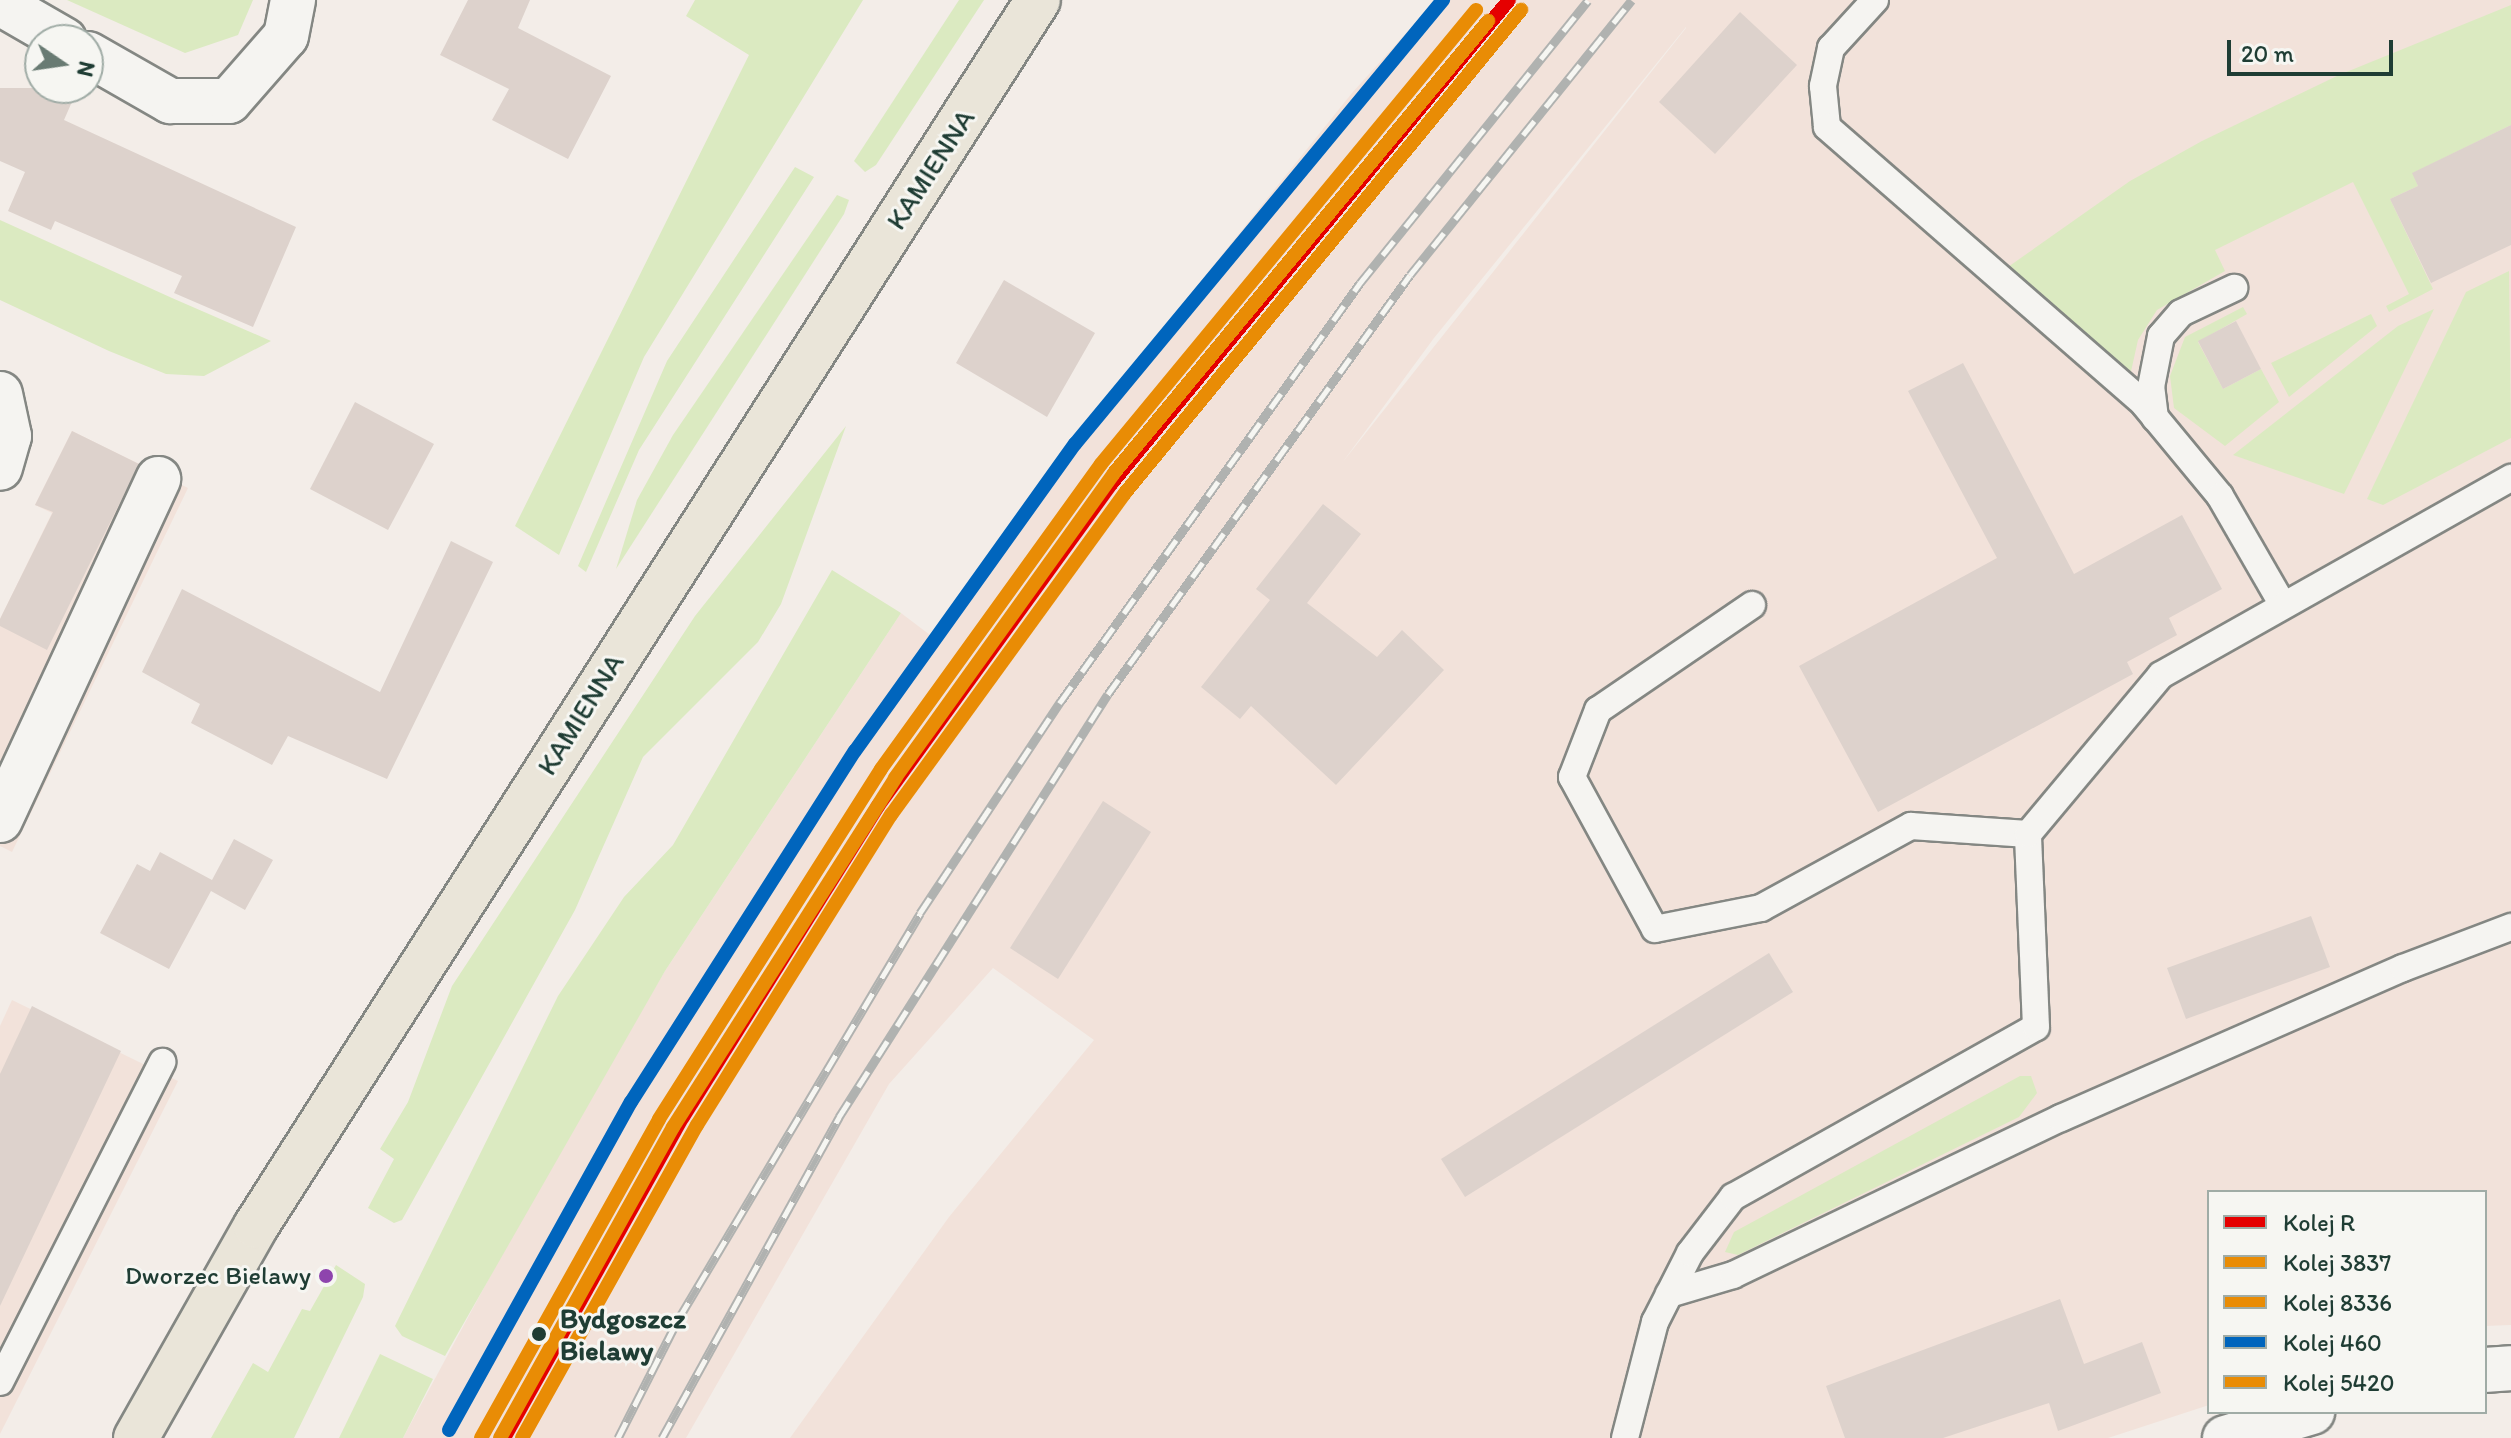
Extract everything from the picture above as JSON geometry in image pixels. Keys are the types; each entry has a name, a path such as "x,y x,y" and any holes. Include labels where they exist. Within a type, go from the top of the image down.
{"main road":[{"name":"KAMIENNA","path":"136,1438 256,1226 1038,0"}],"street":[{"path":"104,63 170,101 229,101 286,36 293,0"},
{"path":"0,3 36,24"},
{"path":"0,394 9,436 0,468"},
{"path":"0,820 158,479"},
{"path":"2487,1370 2511,1368"},
{"path":"2246,1435 2306,1414"}],"lane":[{"path":"1875,0 1831,48 1823,86 1827,127 2155,418 2220,496 2283,605"},
{"path":"2155,418 2151,387 2161,336 2181,313 2234,288"},
{"path":"1625,1438 1633,1391 1669,1294 1690,1253 1733,1197 2036,1027 2028,834 2161,675 2511,478"},
{"path":"1752,605 1598,710 1572,777 1655,929 1761,908 1911,826 2028,834"},
{"path":"1669,1294 1733,1275 2061,1118 2403,968 2511,927"},
{"path":"0,1382 162,1062"}],"shaded area":[{"path":"1436,0 2511,0 2511,1325 2487,1326 2487,1190 2207,1190 2207,1406 2108,1438 790,1438 949,1217 1094,1040 993,968 889,1084 686,1438 403,1438 562,1143 665,971 901,613 934,638 1003,534 1115,388 1352,93","holes":["1686,27 1686,28 1342,463 1434,338"]},
{"path":"72,431 188,488 12,852 0,846 0,619 52,513 35,505"},
{"path":"12,1000 178,1081 0,1434 0,1026"}],"green space":[{"path":"67,0 253,0 238,35 185,53"},
{"path":"695,0 863,0 644,357 559,555 515,526 749,55 686,16"},
{"path":"959,0 984,0 876,165 865,172 854,161"},
{"path":"2511,5 2511,125 2413,173 2418,186 2390,199 2433,289 2389,312 2386,306 2409,294 2353,182 2215,250 2225,271 2157,310 2138,340 2130,376 2008,267 2130,181 2202,141 2339,75"},
{"path":"795,167 814,177 639,450 586,572 578,566 667,361"},
{"path":"837,195 849,200 844,214 616,569 637,500 673,435"},
{"path":"0,220 271,341 204,376 166,374 109,351 0,300"},
{"path":"2509,271 2511,438 2383,505 2367,499 2466,292"},
{"path":"2243,307 2247,314 2198,342 2223,389 2261,369 2279,402 2225,446 2174,408 2170,376 2185,337"},
{"path":"2434,309 2344,494 2233,455 2398,326"},
{"path":"2371,314 2377,326 2289,397 2271,363"},
{"path":"846,426 781,604 758,642 643,757 575,910 402,1220 394,1223 368,1208 394,1159 380,1149 408,1102 452,986 695,616"},
{"path":"832,570 901,613 665,971 445,1356 402,1336 395,1326 558,996 624,897 673,845"},
{"path":"2020,1076 2031,1076 2037,1093 2019,1117 1738,1255 1725,1252 1734,1232"},
{"path":"336,1265 365,1284 363,1297 294,1438 211,1438 253,1363 268,1372 302,1309 310,1311"},
{"path":"380,1354 433,1379 403,1438 339,1438"}],"building":[{"path":"468,0 530,0 518,28 611,76 568,159 492,120 509,89 440,55"},
{"path":"1740,12 1797,65 1715,154 1659,102"},
{"path":"0,88 24,88 24,104 71,104 64,120 296,227 253,327 174,293 182,276 55,221 51,230 8,211 25,172 0,161"},
{"path":"2511,125 2511,245 2431,283 2390,199 2418,186 2412,173"},
{"path":"1004,280 1095,333 1047,417 956,363"},
{"path":"2236,321 2261,369 2223,389 2198,341"},
{"path":"1963,363 2074,574 2182,515 2222,589 2169,618 2177,635 2127,662 2133,674 1878,812 1799,666 1997,558 1908,391"},
{"path":"355,402 434,444 388,530 310,489"},
{"path":"72,431 139,464 47,650 0,626 0,619 53,512 35,505"},
{"path":"1323,504 1361,534 1307,603 1377,657 1402,630 1444,670 1336,785 1251,706 1240,719 1201,687 1270,600 1256,589"},
{"path":"451,541 493,562 387,779 288,736 272,765 191,723 200,704 142,672 182,589 380,692"},
{"path":"1103,801 1151,832 1058,979 1010,948"},
{"path":"234,839 273,860 245,910 211,891 169,969 100,933 137,864 150,871 160,852 212,880"},
{"path":"2311,916 2330,967 2186,1019 2167,968"},
{"path":"1769,953 1793,992 1465,1197 1441,1159"},
{"path":"32,1006 121,1051 0,1306 0,1074"},
{"path":"2060,1299 2084,1364 2142,1342 2161,1393 2058,1431 2049,1403 1943,1438 1845,1438 1826,1386"}],"railway":[{"path":"618,1438 679,1318 920,913 1061,701 1360,283 1588,0"},
{"path":"662,1438 839,1117 1108,694 1410,275 1632,0"}],"rail line":[{"name":"460","path":"449,1430 631,1102 855,751 1075,444 1443,0"},
{"name":"R","path":"504,1438 683,1117 878,806 1112,483 1509,0"},
{"name":"8336","path":"481,1438 659,1119 881,769 1101,464 1476,10"},
{"name":"3837","path":"522,1438 697,1125 891,815 1125,493 1521,10"},
{"name":"5420","path":"500,1438 673,1127 895,778 1114,473 1488,21"}],"place":[{"name":"Dworzec Bielawy","path":"326,1276"},
{"name":"Bydgoszcz Bielawy","path":"539,1334"}]}
